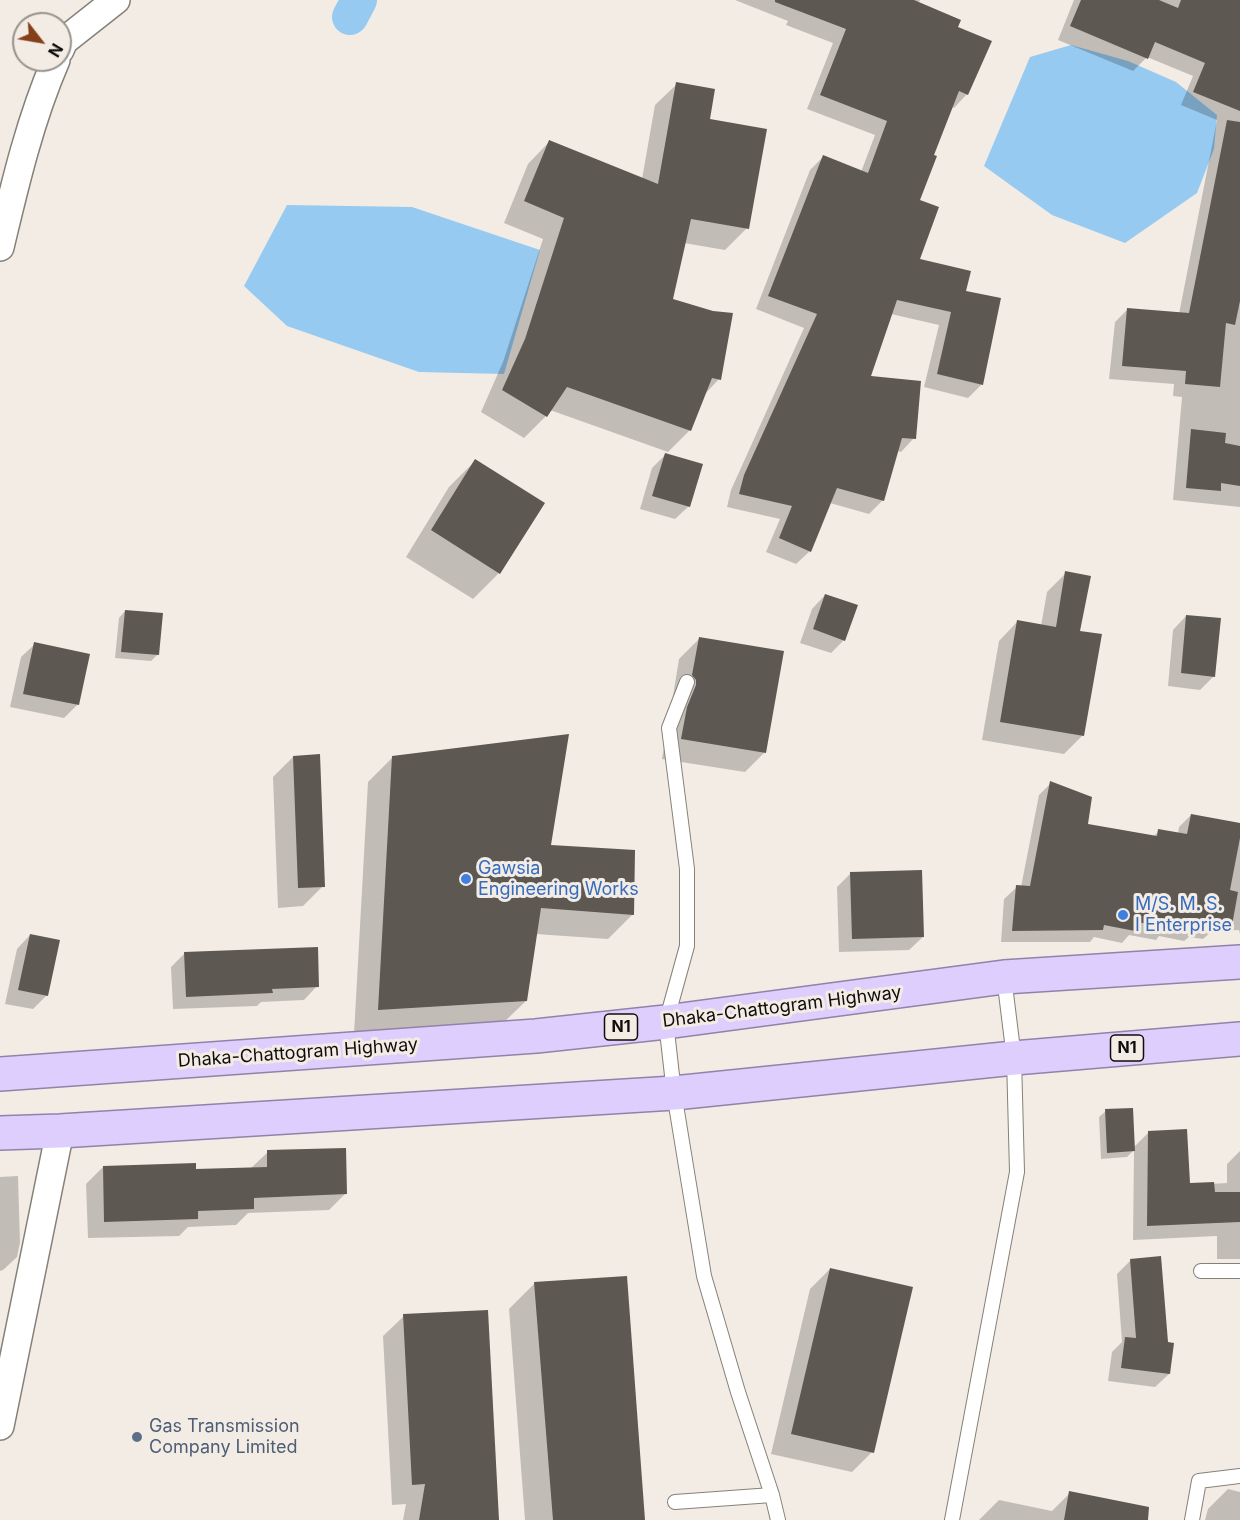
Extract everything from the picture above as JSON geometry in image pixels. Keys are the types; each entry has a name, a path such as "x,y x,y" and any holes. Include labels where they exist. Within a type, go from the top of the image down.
{"highway":[{"name":"Dhaka-Chattogram Highway","path":"0,1074 536,1036 666,1022 1004,977 1240,962"},
{"name":"N1","path":"0,1133 674,1093 1014,1058 1240,1039"}],"street":[{"path":"72,35 116,0"},
{"path":"0,248 14,185 41,94 51,72"},
{"path":"0,210 14,185"},
{"path":"0,1426 60,1131"}],"lane":[{"path":"687,682 669,728 687,869 687,946 666,1022 674,1093 704,1276 778,1520"},
{"path":"952,1520 1017,1172 1014,1058 1004,977"},
{"path":"1201,1271 1240,1272"},
{"path":"1192,1520 1199,1481 1240,1476"},
{"path":"675,1502 772,1495"}],"water":[{"path":"1071,45 1128,61 1176,82 1217,115 1214,149 1197,193 1125,243 1052,215 984,166 1030,57"},
{"path":"287,205 412,207 540,250 504,374 419,372 287,326 244,286"}],"building":[{"path":"775,0 914,0 961,20 958,27 992,41 968,95 959,91 934,155 937,156 920,200 939,207 920,259 971,271 966,291 1001,298 983,385 937,374 951,312 897,300 871,376 921,381 916,439 902,438 884,501 837,488 811,552 779,538 792,506 739,494 744,475 817,314 768,296 823,155 868,173 887,121 820,95 846,29 775,2"},
{"path":"1081,0 1159,0 1178,8 1181,0 1240,0 1240,111 1193,92 1205,63 1155,42 1148,59 1070,26"},
{"path":"676,82 715,89 710,119 767,129 749,229 691,219 673,299 713,311 733,313 721,380 712,378 691,431 567,387 547,417 502,390 525,339 564,218 524,201 549,140 658,184"},
{"path":"1227,120 1240,122 1240,301 1235,325 1226,323 1220,387 1185,384 1186,371 1122,366 1127,308 1189,313"},
{"path":"1191,429 1226,433 1225,443 1240,446 1240,486 1221,483 1221,491 1186,488"},
{"path":"665,453 703,464 690,507 652,496"},
{"path":"475,459 545,503 500,574 431,530"},
{"path":"1065,571 1091,576 1080,631 1102,634 1084,736 1000,722 1017,620 1056,627"},
{"path":"825,594 858,605 845,641 813,629"},
{"path":"125,610 163,613 159,655 121,652"},
{"path":"1186,615 1221,618 1215,677 1181,673"},
{"path":"699,637 784,651 766,753 681,739 687,707 696,685 696,680 692,675"},
{"path":"34,642 90,654 79,705 23,694"},
{"name":"Gawsia Engineering Works","path":"569,734 551,845 635,850 634,915 541,908 527,1001 378,1010 392,756"},
{"path":"320,754 325,887 298,888 293,756"},
{"path":"1050,781 1092,797 1088,824 1157,836 1158,829 1187,834 1191,814 1240,823 1240,838 1230,890 1238,892 1231,931 1199,925 1198,930 1170,925 1169,928 1137,922 1135,931 1104,925 1103,930 1012,931 1016,885 1030,886"},
{"path":"922,870 924,937 852,939 850,872"},
{"path":"30,934 60,940 48,996 18,990"},
{"path":"318,947 319,987 272,989 273,993 186,997 184,952"},
{"path":"1133,1108 1135,1151 1107,1153 1105,1109"},
{"path":"1187,1129 1190,1183 1214,1182 1215,1192 1240,1192 1240,1222 1147,1226 1148,1131"},
{"path":"346,1148 347,1194 254,1198 254,1209 198,1211 198,1219 104,1222 103,1166 196,1163 196,1169 267,1167 267,1150"},
{"path":"1161,1256 1168,1342 1174,1343 1170,1374 1121,1368 1125,1337 1136,1338 1130,1259"},
{"path":"830,1268 913,1287 874,1453 791,1434"},
{"path":"627,1276 645,1520 553,1520 534,1282"},
{"path":"488,1310 499,1520 419,1520 425,1484 412,1485 403,1314"},
{"path":"1069,1491 1149,1507 1148,1520 1064,1520"}],"waterway":[{"path":"350,17 359,0"}],"place":[{"name":"Gawsia Engineering Works","path":"466,879"},
{"name":"M/S. M. S. I Enterprise","path":"1123,915"},
{"name":"Gas Transmission Company Limited","path":"137,1437"}]}
